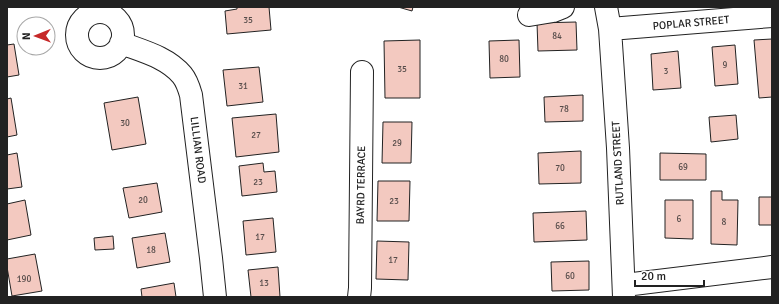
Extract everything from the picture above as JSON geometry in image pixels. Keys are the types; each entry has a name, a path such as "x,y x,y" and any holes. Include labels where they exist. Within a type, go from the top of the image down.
{"street":[{"path":"529,15 553,11 563,7"},
{"name":"RUTLAND STREET","path":"606,7 610,29 618,148 624,291"},
{"name":"POPLAR STREET","path":"610,29 696,15 772,16"},
{"name":"LILLIAN ROAD","path":"121,43 156,56 165,61 175,68 188,84 191,95 212,258 215,297"},
{"name":"BAYRD TERRACE","path":"359,297 362,72"},
{"path":"624,291 772,267"}],"building":[{"path":"237,7 269,7 271,30 227,34 225,11 237,9"},
{"path":"398,7 413,7 412,11"},
{"path":"576,22 577,50 538,51 537,23"},
{"path":"772,39 772,97 759,98 754,40"},
{"path":"420,40 420,98 385,98 384,41"},
{"path":"519,40 520,77 490,78 489,41"},
{"path":"14,44 19,75 7,77 7,45"},
{"path":"735,45 738,84 715,86 712,47"},
{"path":"678,51 681,88 653,90 651,54"},
{"path":"259,67 263,102 227,106 223,70"},
{"path":"583,95 583,121 545,122 544,97"},
{"path":"138,97 146,144 112,150 104,103"},
{"path":"11,98 17,135 7,137 7,99"},
{"path":"276,114 279,152 236,157 232,118"},
{"path":"736,115 738,139 711,142 709,117"},
{"path":"383,122 412,122 411,163 382,163"},
{"path":"581,151 581,183 539,184 538,153"},
{"path":"17,153 22,187 7,189 7,155"},
{"path":"660,153 706,154 706,180 660,180"},
{"path":"263,163 264,172 275,171 277,192 242,196 239,166"},
{"path":"378,181 410,181 409,221 377,221"},
{"path":"157,183 162,212 129,218 123,188"},
{"path":"711,191 722,191 722,200 738,200 737,245 711,244"},
{"path":"759,197 772,197 772,225 759,225"},
{"path":"25,200 31,235 7,240 7,204"},
{"path":"665,200 693,200 693,239 665,238"},
{"path":"586,211 587,240 534,242 533,213"},
{"path":"273,218 276,252 246,255 243,221"},
{"path":"165,233 170,262 137,268 132,238"},
{"path":"113,236 114,249 95,250 94,238"},
{"path":"377,241 409,242 408,280 376,279"},
{"path":"35,254 42,291 12,296 7,259"},
{"path":"589,261 589,290 552,291 551,262"},
{"path":"278,267 280,297 251,297 248,270"},
{"path":"174,283 176,297 142,297 141,289"}]}
